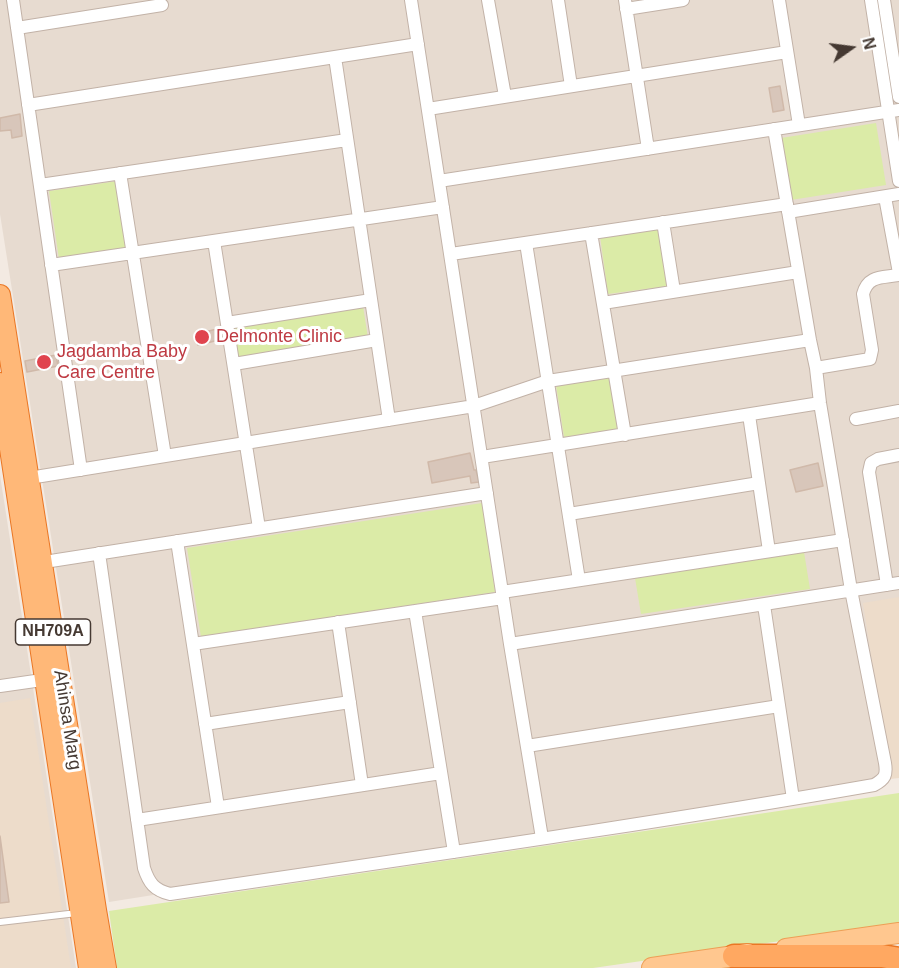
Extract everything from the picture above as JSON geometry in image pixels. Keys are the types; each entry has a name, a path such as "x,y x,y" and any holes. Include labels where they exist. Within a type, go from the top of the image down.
{"highway":[{"name":"Ahinsa Marg","path":"0,295 22,479 88,911 89,968"},
{"name":"Ahinsa Marg","path":"0,383 22,479"},
{"name":"Ahinsa Marg","path":"88,911 106,968"},
{"path":"734,956 882,956 899,960"},
{"path":"850,968 899,960"}],"main road":[{"path":"652,968 899,933"}],"street":[{"path":"13,0 81,470"},
{"path":"411,0 542,838"},
{"path":"488,0 505,96"},
{"path":"558,0 571,86"},
{"path":"648,149 626,4 683,0"},
{"path":"779,0 799,125"},
{"path":"871,0 894,111 899,181"},
{"path":"17,27 162,5"},
{"path":"899,9 885,5 899,97"},
{"path":"28,105 418,44"},
{"path":"428,109 788,52"},
{"path":"335,57 389,420"},
{"path":"439,181 894,111"},
{"path":"99,553 144,868 148,881 157,890 170,894 793,799 874,785 883,780 886,773 851,590 816,368 774,129"},
{"path":"40,185 347,140"},
{"path":"120,173 165,456"},
{"path":"451,254 663,222 899,195"},
{"path":"816,368 870,359 872,350 863,294 865,285 870,280 899,274 885,197"},
{"path":"51,265 443,207"},
{"path":"663,222 674,291"},
{"path":"591,233 625,435"},
{"path":"214,241 259,528"},
{"path":"526,243 579,580"},
{"path":"603,303 798,272"},
{"path":"227,323 371,300"},
{"path":"234,364 377,340"},
{"path":"22,479 474,406 548,381 810,340"},
{"path":"482,458 820,403"},
{"path":"856,418 899,411"},
{"path":"749,415 769,551"},
{"path":"510,644 893,584 869,472 872,463 879,459 899,455"},
{"path":"569,514 759,483"},
{"path":"35,563 487,493"},
{"path":"193,644 415,611 579,580 843,540"},
{"path":"177,541 218,807"},
{"path":"764,605 793,799"},
{"path":"415,611 454,852"},
{"path":"338,622 362,785"},
{"path":"0,686 53,679"},
{"path":"205,724 350,702"},
{"path":"527,746 779,706"},
{"path":"137,820 441,773"}],"lane":[{"path":"0,922 88,911"}],"shaded area":[{"path":"0,0 899,0 899,777 109,902 0,214"},
{"path":"0,475 31,675 76,968 0,968"},
{"path":"899,597 899,778 890,779 863,603"},
{"path":"30,698 71,968 0,968 0,703"}],"green space":[{"path":"876,123 886,185 791,200 781,138"},
{"path":"118,181 128,248 59,259 49,191"},
{"path":"660,228 668,286 608,294 600,236"},
{"path":"363,306 368,338 237,358 232,327"},
{"path":"610,377 618,429 564,437 556,385"},
{"path":"482,503 495,592 201,637 187,548"},
{"path":"804,552 810,589 641,614 635,578"},
{"path":"899,793 899,924 593,968 117,968 109,911"}],"building":[{"path":"780,86 784,110 773,112 769,88"},
{"path":"20,114 22,136 12,138 11,130 0,131 0,118"},
{"path":"217,329 219,340 198,345 196,334"},
{"path":"56,355 58,366 27,372 25,361"},
{"path":"470,453 479,482 471,483 470,476 432,483 428,462"},
{"path":"818,463 823,486 796,492 790,470"},
{"path":"0,836 9,902 0,903"}],"place":[{"name":"Delmonte Clinic","path":"202,337"},
{"name":"Jagdamba Baby Care Centre","path":"44,362"}]}
